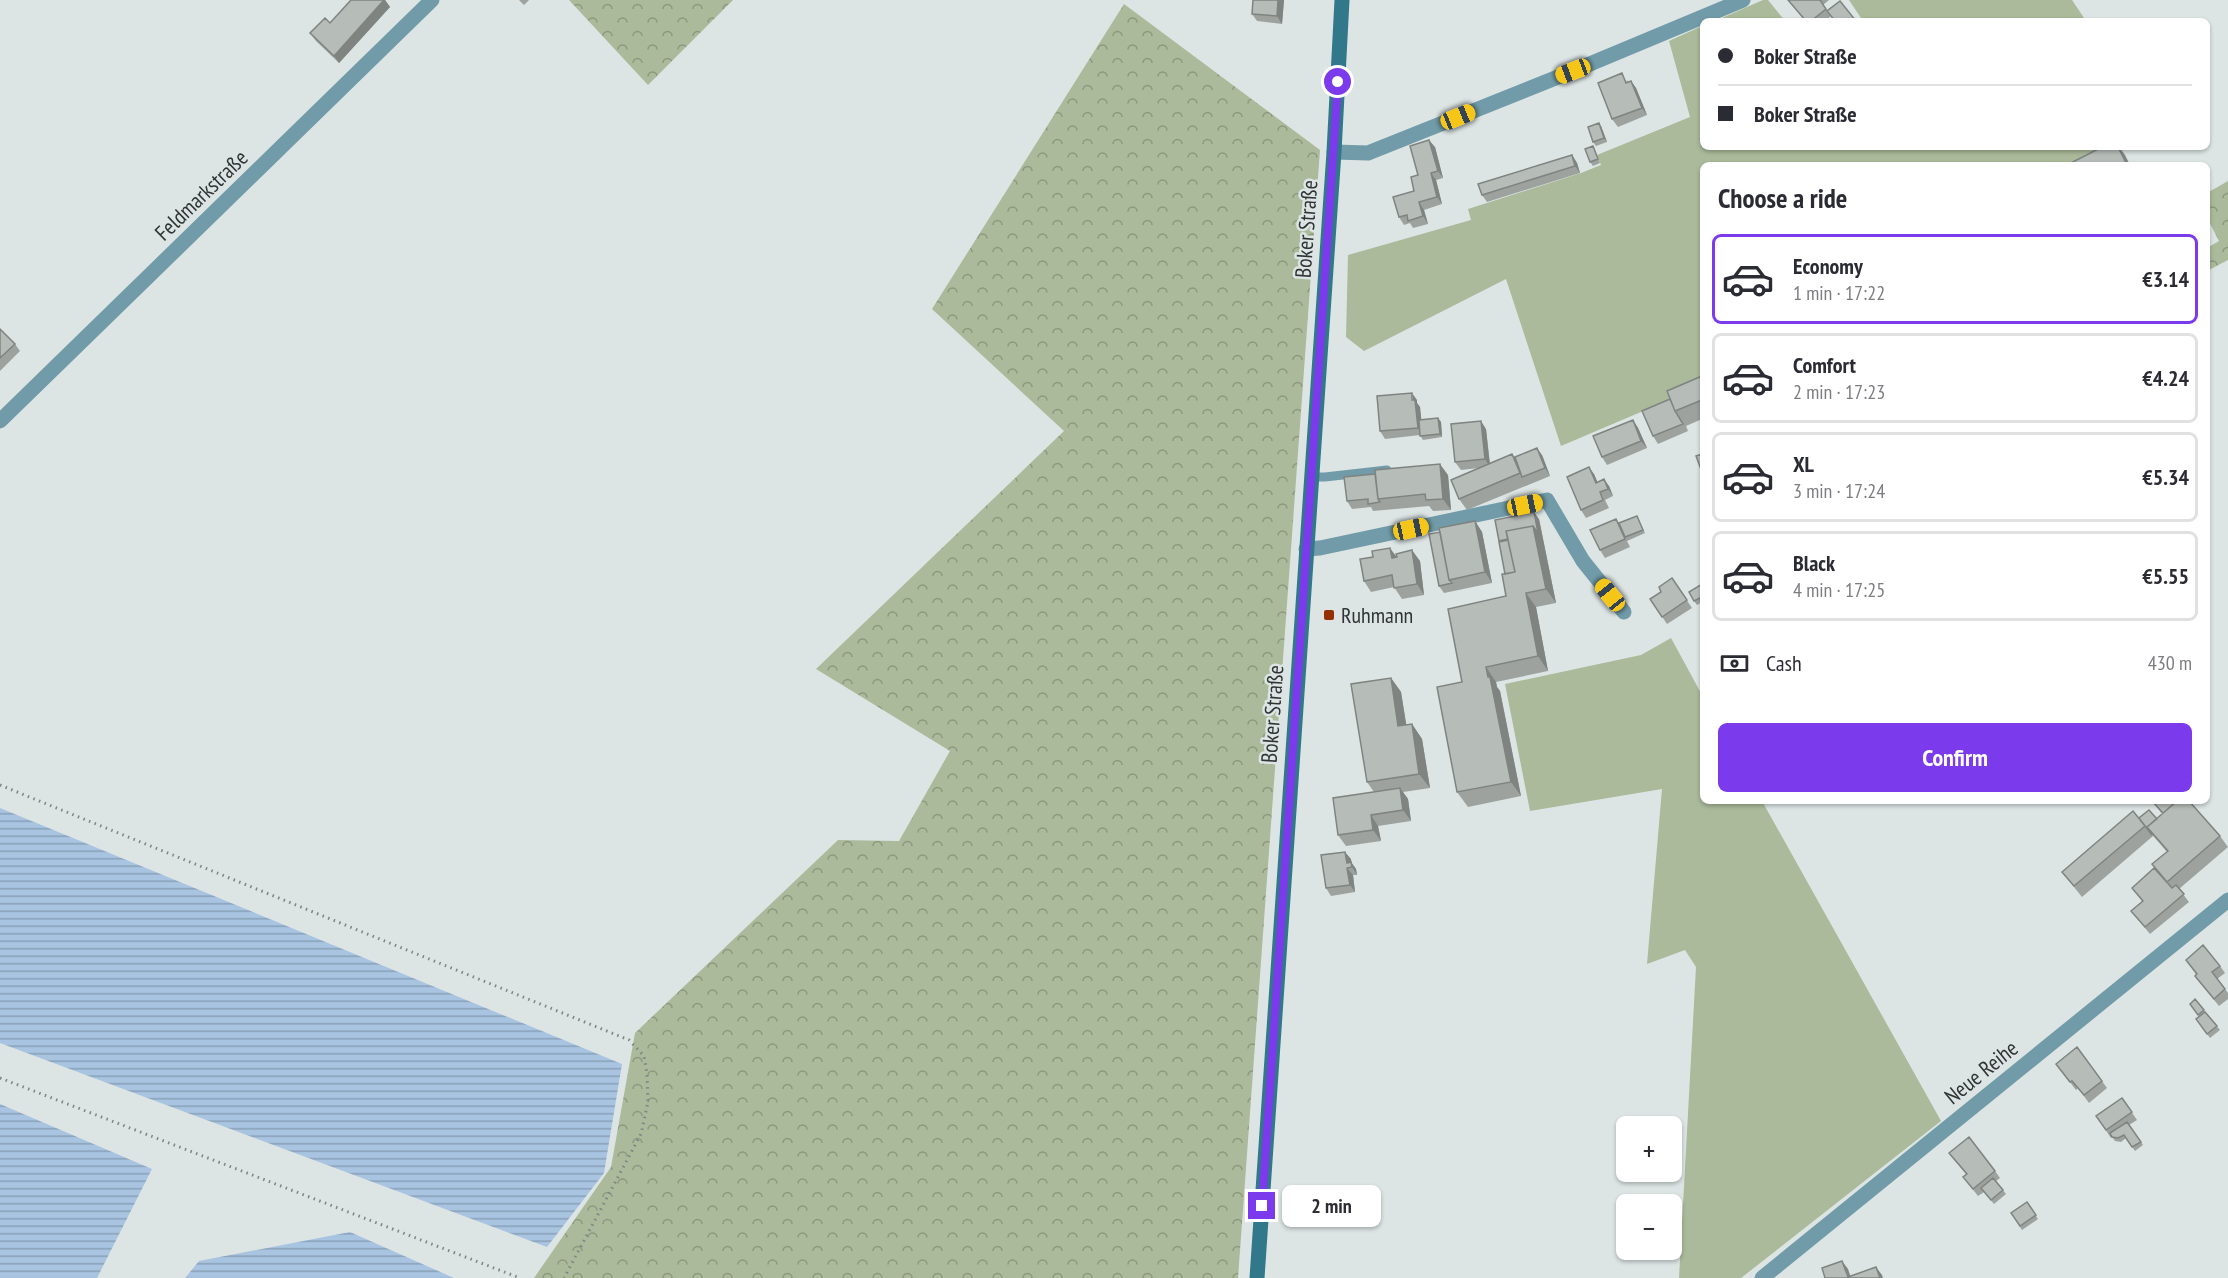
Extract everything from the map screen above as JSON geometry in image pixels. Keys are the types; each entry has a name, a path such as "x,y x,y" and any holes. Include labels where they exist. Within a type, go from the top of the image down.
{"main road":[{"name":"Boker Straße","path":"1257,1278 1334,152 1342,0"}],"street":[{"name":"Feldmarkstraße","path":"0,421 432,0"},
{"name":"Boker Straße","path":"1334,152 1368,153 1743,0"},
{"path":"1306,549 1548,500 1583,561 1624,612"},
{"name":"Neue Reihe","path":"1762,1278 2228,900"}],"lane":[{"path":"1311,477 1392,470"}],"path":[{"path":"0,785 629,1040 644,1056 647,1074 648,1102 641,1134 564,1278"},
{"path":"0,1078 520,1278"}],"green space":[{"path":"569,0 733,0 648,85"},
{"path":"1763,0 1768,0 1783,18 1722,18"},
{"path":"1849,0 2072,0 2084,18 1861,18"},
{"path":"1124,4 1320,150 1238,1278 534,1278 611,1167 635,1033 838,840 899,841 950,751 816,669 1064,431 932,309"},
{"path":"1700,27 1700,150 2122,150 2100,162 1700,162 1700,387 1561,446 1506,279 1364,351 1346,337 1348,255 1471,220 1468,209 1601,165 1597,155 1690,117 1669,41"},
{"path":"2228,181 2228,260 2210,269 2210,246 2219,241 2210,224 2210,191"},
{"path":"1671,638 1700,691 1700,804 1764,804 1941,1121 1741,1278 1679,1278 1680,1260 1682,1260 1696,967 1685,950 1647,964 1662,789 1530,811 1505,684 1641,655"}],"water":[{"path":"0,808 622,1064 604,1173 547,1247 0,1043"},
{"path":"0,1104 152,1169 97,1278 0,1278"},
{"path":"350,1232 454,1278 185,1278 199,1261"}],"building":[{"path":"351,0 384,0 334,56 310,33 325,18 330,23"},
{"path":"1253,0 1278,0 1277,16 1252,14"},
{"path":"1788,0 1820,0 1826,9 1815,18 1803,18"},
{"path":"1840,1 1854,18 1833,18 1827,11"},
{"path":"1622,73 1626,83 1631,81 1642,108 1612,119 1598,83"},
{"path":"1599,123 1604,138 1593,142 1588,127"},
{"path":"1429,140 1438,171 1431,173 1437,197 1419,202 1423,216 1408,221 1407,215 1399,217 1393,197 1414,191 1411,177 1418,175 1410,146"},
{"path":"1593,146 1598,159 1590,162 1585,149"},
{"path":"2096,150 2120,150 2126,162 2073,162"},
{"path":"1572,155 1575,166 1482,195 1478,184"},
{"path":"0,329 15,344 0,358"},
{"path":"1700,377 1700,401 1675,411 1667,391"},
{"path":"1412,393 1418,428 1380,431 1377,396"},
{"path":"1670,399 1683,424 1653,436 1642,411"},
{"path":"1438,418 1440,434 1420,436 1419,420"},
{"path":"1633,420 1641,441 1602,457 1593,436"},
{"path":"1481,421 1485,459 1455,462 1451,424"},
{"path":"1537,448 1545,468 1522,477 1515,457"},
{"path":"1512,454 1520,473 1459,499 1451,480"},
{"path":"1700,455 1700,467 1696,456"},
{"path":"1440,464 1443,499 1426,500 1425,494 1378,499 1375,470"},
{"path":"1589,467 1596,483 1604,479 1608,489 1600,492 1603,500 1581,510 1567,477"},
{"path":"1375,474 1380,502 1368,504 1368,499 1347,501 1344,477"},
{"path":"1534,512 1538,533 1533,526 1506,531 1508,539 1499,541 1495,520"},
{"path":"1637,516 1643,530 1625,537 1619,523"},
{"path":"1616,519 1625,539 1600,550 1590,530"},
{"path":"1475,521 1485,572 1449,580 1439,528"},
{"path":"1533,526 1546,589 1526,593 1538,656 1486,667 1511,782 1457,792 1437,687 1462,682 1448,609 1506,596 1502,574 1515,572 1506,531"},
{"path":"1440,532 1449,580 1452,583 1439,586 1429,534"},
{"path":"1508,540 1515,572 1505,574 1499,542"},
{"path":"1390,548 1392,558 1397,557 1396,554 1412,550 1417,584 1394,588 1392,575 1364,581 1360,559 1373,557 1372,551"},
{"path":"1672,578 1687,600 1662,617 1650,599 1661,592 1659,587"},
{"path":"1700,585 1700,598 1694,601 1689,592"},
{"path":"1391,678 1398,726 1412,724 1419,774 1367,782 1351,684"},
{"path":"1400,788 1403,810 1371,815 1373,830 1338,835 1333,798"},
{"path":"2155,804 2174,804 2163,813"},
{"path":"2174,804 2192,804 2220,836 2167,882 2152,864 2168,851 2147,827"},
{"path":"2149,810 2157,819 2147,827 2152,835 2139,818"},
{"path":"2133,811 2145,826 2074,886 2062,872"},
{"path":"1345,852 1347,863 1351,862 1352,867 1347,868 1350,885 1326,888 1321,855"},
{"path":"2154,868 2172,888 2176,885 2184,894 2145,927 2131,911 2143,901 2132,888"},
{"path":"2203,945 2220,966 2212,972 2225,989 2214,999 2195,976 2197,974 2186,960"},
{"path":"2195,999 2204,1010 2198,1015 2190,1004"},
{"path":"2205,1012 2217,1026 2207,1034 2196,1019"},
{"path":"2077,1047 2102,1081 2084,1095 2056,1064"},
{"path":"2122,1098 2132,1112 2106,1130 2096,1116"},
{"path":"2127,1122 2141,1142 2132,1147 2124,1135 2118,1138 2112,1137 2110,1133"},
{"path":"1969,1137 1995,1171 1973,1189 1963,1177 1967,1174 1949,1153"},
{"path":"1993,1178 2003,1190 1991,1200 1981,1188"},
{"path":"2027,1202 2036,1215 2020,1226 2011,1213"},
{"path":"1842,1261 1848,1277 1876,1267 1880,1278 1825,1278 1822,1268"}],"place":[{"name":"Ruhmann","path":"1329,615"}],"route":[{"path":"1262,1206 1338,82"}]}
